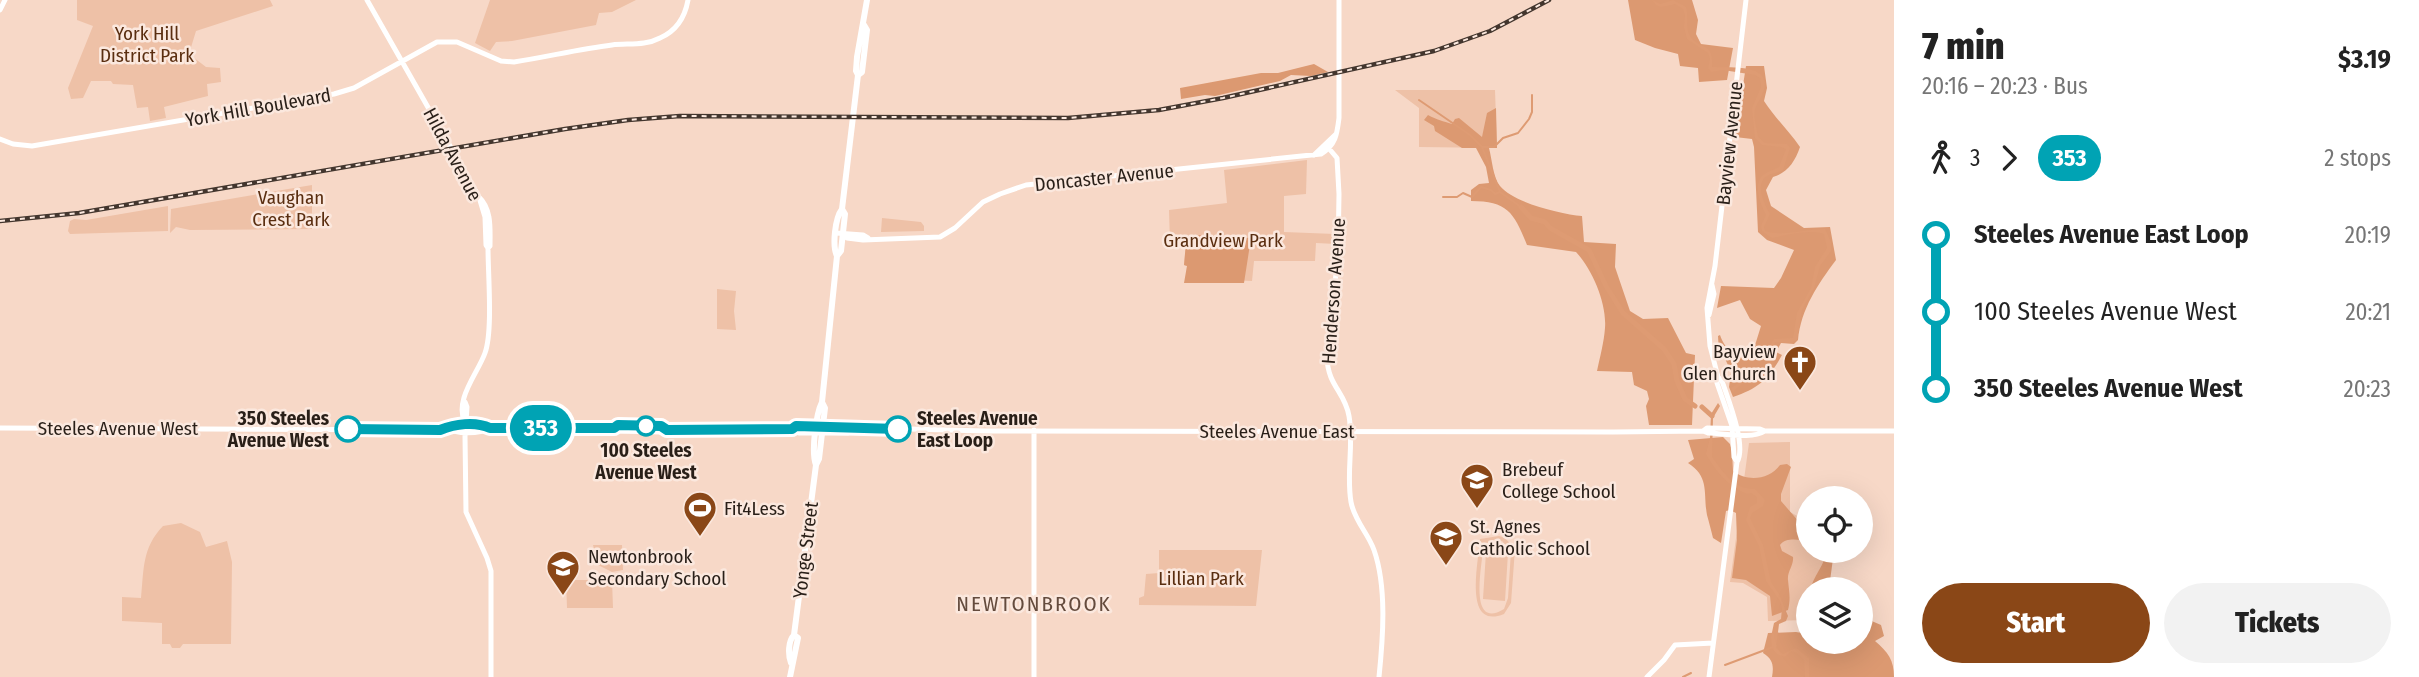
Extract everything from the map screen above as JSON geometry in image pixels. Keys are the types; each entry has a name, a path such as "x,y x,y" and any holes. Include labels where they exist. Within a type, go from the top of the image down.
{"main road":[{"name":"Yonge Street","path":"790,677 791,638 794,635 816,465 819,459 819,409 822,402 837,256 834,250 840,234 838,213 842,209 858,75 856,71 860,29 864,25 867,0"},
{"name":"Yonge Street","path":"816,465 815,447 819,430"}],"street":[{"path":"0,10 5,0"},
{"name":"Hilda Avenue","path":"367,0 486,205 489,216 488,340 480,364 468,385 463,418 465,424"},
{"name":"York Hill Boulevard","path":"0,139 13,145 32,146 334,94 354,88 437,42 457,42 501,61 514,62 610,45 652,41 665,36 676,26 685,13 688,0"},
{"path":"1328,146 1332,135 1336,134 1339,118 1339,0"},
{"name":"Bayview Avenue","path":"1709,677 1738,459 1735,432 1717,383 1710,346 1708,300 1746,0"},
{"name":"Doncaster Avenue","path":"840,234 846,238 863,240 944,236 987,200 1026,185 1314,155 1328,146"},
{"name":"Henderson Avenue","path":"1328,146 1339,165 1339,230 1327,370 1331,382 1346,405 1351,431 1351,503 1374,550 1382,604 1379,677"},
{"name":"Bayview Avenue","path":"1718,377 1722,381 1735,420 1734,457 1738,459"},
{"path":"1728,413 1723,431 1734,443"},
{"path":"1735,420 1751,432 1744,440 1738,459"},
{"path":"465,424 466,512 491,571 491,677"},
{"name":"Steeles Avenue West","path":"0,428 290,427 440,430 450,425 465,424 490,428 614,428 618,431 661,426 667,430 792,429 796,426 819,430"},
{"name":"Steeles Avenue West","path":"446,427 451,431 465,432 486,431 490,428"},
{"path":"792,429 811,439 815,447"},
{"name":"Steeles Avenue East","path":"819,430 848,433 851,429 1894,431"},
{"path":"799,433 819,430"},
{"path":"1034,430 1034,677"},
{"path":"1647,677 1675,645 1713,643"}],"green space":[{"name":"York Hill District Park","path":"77,0 270,0 273,6 196,31 189,54 206,67 220,68 221,82 207,84 208,96 164,107 166,118 150,121 148,107 137,108 133,85 91,81 83,98 71,99 68,88 93,26 77,20"},
{"path":"490,0 636,0 612,12 599,13 596,25 496,42 490,51 475,43"},
{"path":"1628,0 1692,0 1698,20 1696,34 1701,44 1733,48 1727,80 1699,82 1698,68 1680,66 1678,54 1635,40"},
{"path":"1314,64 1328,72 1311,76 1291,75 1280,81 1215,96 1181,99 1180,88 1261,73 1278,73"},
{"path":"1746,66 1764,66 1767,88 1764,101 1800,147 1790,166 1773,177 1766,190 1771,206 1804,228 1830,227 1836,260 1807,307 1798,340 1794,344 1781,343 1776,352 1782,355 1767,377 1756,387 1733,397 1729,387 1731,372 1723,354 1719,352 1718,336 1720,335 1735,355 1751,358 1761,326 1750,319 1740,300 1717,308 1721,286 1774,288 1794,250 1767,240 1758,232 1754,147 1752,139 1735,137"},
{"path":"1395,90 1495,90 1497,148 1419,147 1419,108"},
{"path":"1496,108 1497,148 1489,148 1494,173 1500,186 1516,198 1562,213 1582,216 1584,242 1616,244 1615,267 1630,311 1643,319 1668,318 1686,353 1695,355 1692,425 1649,425 1647,391 1634,385 1632,372 1597,371 1604,339 1604,308 1593,277 1582,259 1576,252 1527,245 1513,217 1502,206 1471,201 1471,190 1479,184 1489,183 1486,167 1476,148 1462,148 1435,131 1434,126 1424,120 1428,115 1452,124 1459,118 1482,137 1487,113"},
{"name":"Grandview Park","path":"1307,160 1306,194 1284,196 1284,232 1335,234 1336,244 1316,243 1315,261 1254,261 1252,281 1186,278 1186,243 1170,243 1169,210 1227,203 1224,170"},
{"name":"Vaughan Crest Park","path":"312,185 312,229 190,230 176,227 170,233 171,209"},
{"path":"168,206 168,231 70,234 68,231 70,221 74,219 86,220"},
{"path":"882,218 921,222 924,231 881,232"},
{"path":"1197,235 1251,238 1244,283 1184,283 1187,266 1184,265 1184,237"},
{"path":"717,289 736,291 736,330 717,329"},
{"path":"1723,437 1730,444 1733,471 1745,477 1758,478 1770,474 1780,465 1787,464 1791,467 1781,494 1781,501 1796,518 1796,540 1780,545 1782,551 1793,557 1788,577 1788,610 1772,616 1770,596 1746,580 1732,578 1737,540 1736,513 1726,511 1721,543 1713,538 1703,480 1688,463 1694,459 1688,440"},
{"path":"1790,442 1790,512 1796,515 1796,563 1830,563 1827,577 1796,577 1796,620 1768,621 1767,597 1743,583 1730,582 1749,443"},
{"path":"181,523 200,532 206,547 227,541 232,562 231,644 183,644 180,648 172,648 170,644 162,644 162,623 122,621 122,597 141,598 145,559 151,542 163,526"},
{"path":"1499,536 1505,538 1515,549 1511,603 1504,614 1491,617 1482,612 1476,591 1480,539","holes":["1491,541 1502,541 1511,551 1508,598 1504,609 1493,613 1485,611 1481,604 1483,549"]},
{"path":"593,545 622,545 623,570 612,572 598,565"},
{"name":"Lillian Park","path":"1159,550 1262,550 1256,606 1139,605 1139,598 1144,596 1146,574 1159,573"},
{"path":"1486,552 1508,553 1505,601 1483,599"},
{"path":"1823,563 1832,563 1831,577 1816,577"},
{"path":"566,580 612,580 613,608 567,608"},
{"path":"1873,622 1881,625 1884,636 1875,641 1889,657 1894,677 1772,677 1772,663 1763,653 1768,633 1796,632 1796,654 1873,654"}],"shaded area":[{"path":"1652,0 1660,4 1673,0 1686,7 1689,33 1694,41 1711,53 1712,67 1755,71 1762,75 1765,81 1755,112 1758,137 1765,143 1787,144 1790,148 1783,170 1767,176 1761,184 1762,195 1770,214 1765,231 1786,233 1825,229 1831,242 1831,251 1820,266 1814,288 1802,310 1797,340 1790,343 1775,342 1770,374 1749,379 1733,392 1731,388 1750,376 1763,375 1774,339 1793,338 1797,313 1811,288 1815,267 1827,248 1824,234 1805,232 1772,238 1762,231 1761,226 1766,215 1758,195 1758,184 1763,175 1779,167 1786,149 1762,145 1755,138 1752,108 1761,87 1760,78 1723,70 1711,72 1708,68 1708,53 1687,39 1683,9 1675,4 1659,7"},
{"path":"1718,403 1720,406 1713,418 1712,457 1730,479 1741,486 1755,489 1765,500 1763,506 1752,513 1750,518 1763,545 1771,582 1788,616 1786,621 1779,624 1776,648 1783,654 1796,648 1796,653 1791,651 1785,657 1772,648 1771,637 1774,623 1781,619 1782,608 1766,581 1759,546 1746,520 1750,507 1757,503 1757,497 1729,483 1718,473 1706,454 1711,414"},
{"path":"1798,654 1809,658 1809,677 1805,677 1804,660"}],"waterway":[{"path":"1482,147 1494,147 1503,138 1518,133 1532,112 1532,95"},
{"path":"1419,100 1470,135 1482,147 1500,192"},
{"path":"1443,197 1457,197 1463,193 1472,197 1481,187 1495,194 1500,192 1521,207"},
{"path":"1521,207 1531,218 1545,222 1550,228 1589,250 1606,286 1623,313 1664,349 1674,364 1677,381 1685,399 1695,406"},
{"path":"1702,407 1712,416"},
{"path":"1725,665 1773,647"},
{"path":"1683,677 1691,673"}],"railway":[{"path":"0,221 79,213 628,120 680,116 1068,118 1159,110 1434,51 1490,31 1549,0"}],"bus line":[{"name":"353","path":"348,429 440,430 450,425 470,424 490,428 614,428 618,425 661,426 667,430 792,429 796,426 898,429"}],"place":[{"name":"Bayview Glen Church","path":"1800,392"},
{"name":"100 Steeles Avenue West","path":"646,426"},
{"name":"350 Steeles Avenue West","path":"348,429"},
{"name":"Steeles Avenue East Loop","path":"898,429"},
{"name":"Brebeuf College School","path":"1477,510"},
{"name":"Fit4Less","path":"700,538"},
{"name":"St. Agnes Catholic School","path":"1446,567"},
{"name":"Newtonbrook Secondary School","path":"563,597"}],"district":[{"name":"NEWTONBROOK","path":"1034,604"}]}
